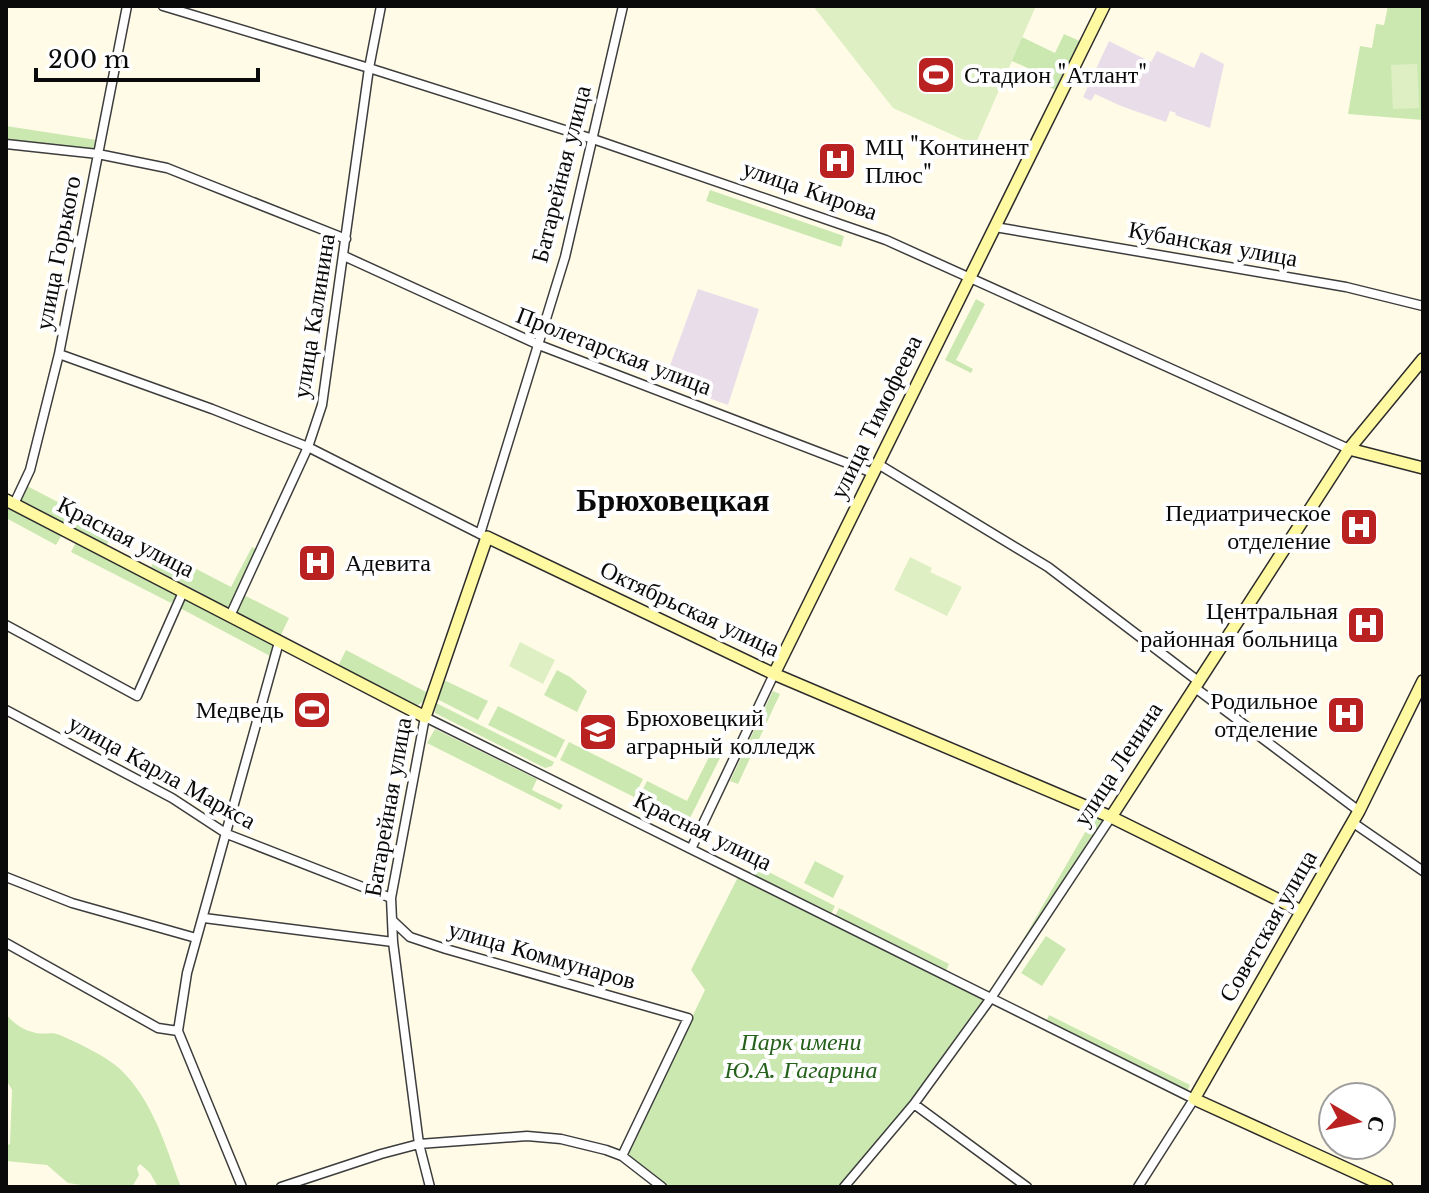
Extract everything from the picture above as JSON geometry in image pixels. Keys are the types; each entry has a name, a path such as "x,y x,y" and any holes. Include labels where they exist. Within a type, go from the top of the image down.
{"street":[{"name":"улица Горького","path":"10,502 30,470 59,354 127,6"},
{"name":"улица Кирова","path":"163,6 593,139 886,240 1349,449 1423,468"},
{"name":"улица Калинина","path":"230,616 308,447 325,393 369,68 381,6"},
{"name":"Батарейная улица","path":"430,1187 419,1144 393,942 391,898 425,717 483,535 568,246 623,6"},
{"name":"улица Тимофеева","path":"691,849 774,674 1104,6"},
{"path":"6,144 98,154 177,171 346,239"},
{"name":"Кубанская улица","path":"995,227 1346,287 1423,306"},
{"name":"Пролетарская улица","path":"344,256 539,345 876,468 1048,567 1359,811"},
{"name":"Октябрьская улица","path":"59,354 308,447 483,535 774,674 1111,817 1301,911"},
{"name":"улица Ленина","path":"844,1187 914,1104 991,998 1349,449 1423,359"},
{"name":"Красная улица","path":"10,502 425,717 1194,1099 1387,1187"},
{"path":"6,625 137,696 183,592"},
{"path":"242,1187 178,1031 181,1001 196,938 279,642"},
{"name":"Советская улица","path":"1138,1187 1194,1099 1359,811 1423,681"},
{"name":"улица Карла Маркса","path":"6,710 172,798 227,834 391,898"},
{"path":"1352,822 1423,871"},
{"path":"6,877 72,903 196,938"},
{"path":"204,918 393,942"},
{"name":"улица Коммунаров","path":"392,919 410,937 688,1018 622,1156"},
{"path":"6,943 158,1028 178,1031"},
{"path":"914,1104 1027,1187"},
{"path":"281,1187 419,1144 540,1137 576,1142 622,1156 662,1187"}],"shaded area":[{"path":"1109,41 1151,62 1157,51 1194,68 1201,52 1224,64 1210,128 1170,111 1166,122 1095,94 1091,101 1083,97"},
{"path":"698,289 759,309 728,405 664,382"}],"green space":[{"name":"Стадион \"Атлант\"","path":"813,6 1036,6 975,145 893,108"},
{"path":"1388,6 1423,6 1423,120 1348,114 1360,46 1372,48 1376,24 1384,25"},
{"path":"914,18 1022,37 1055,53 1064,34 1082,42 1058,91 1029,78 1032,70 1012,61 1009,66"},
{"path":"1417,64 1419,108 1393,109 1391,65"},
{"path":"6,126 97,140 95,151 6,142"},
{"path":"710,190 844,236 841,247 706,201"},
{"path":"976,299 985,304 956,360 973,369 971,373 945,360"},
{"path":"27,486 114,531 105,548 20,503"},
{"path":"6,504 63,533 56,545 6,518"},
{"path":"77,540 180,593 171,603 71,552"},
{"path":"252,547 258,550 229,613 203,599 203,594 151,567 160,550 231,587"},
{"path":"910,557 932,568 930,572 962,587 947,616 894,590"},
{"path":"244,595 289,618 279,639 235,613"},
{"path":"187,597 275,645 272,657 180,608"},
{"path":"520,642 555,660 543,684 509,666"},
{"path":"346,650 428,693 426,698 412,707 337,668"},
{"path":"557,670 587,691 577,712 544,695"},
{"path":"444,680 488,701 478,720 437,699"},
{"path":"773,691 780,694 738,784 730,781"},
{"path":"436,703 554,762 552,766 545,768 435,713"},
{"path":"498,706 565,740 556,758 488,725"},
{"path":"435,729 537,779 532,790 563,805 560,810 427,743"},
{"path":"569,742 643,779 634,797 560,760"},
{"path":"712,751 721,756 687,824 638,799 647,781 687,801"},
{"path":"1095,815 1106,820 1023,946 1020,945"},
{"path":"815,861 844,876 833,898 804,883"},
{"path":"753,864 835,906 830,916 748,875"},
{"name":"Парк имени Ю.А. Гагарина","path":"738,877 986,1000 911,1102 839,1187 666,1187 626,1155 705,990 691,970"},
{"path":"839,908 949,964 946,971 982,988 981,991 834,918"},
{"path":"1046,936 1066,949 1042,986 1021,973"},
{"path":"6,1014 23,1028 36,1033 60,1035 119,1068 141,1094 149,1109 181,1187 158,1187 140,1164 137,1168 139,1175 132,1187 95,1187 68,1183 47,1165 6,1161 6,1146 10,1144 12,1090 8,1083"},
{"path":"1049,1015 1190,1085 1187,1092 1046,1022"}],"place":[{"name":"Стадион \"Атлант\"","path":"936,75"},
{"name":"МЦ \"Континент Плюс\"","path":"837,161"},
{"name":"Педиатрическое отделение","path":"1359,527"},
{"name":"Адевита","path":"317,563"},
{"name":"Центральная районная больница","path":"1366,625"},
{"name":"Медведь","path":"312,710"},
{"name":"Родильное отделение","path":"1346,715"},
{"name":"Брюховецкий аграрный колледж","path":"598,732"}],"district":[{"name":"Брюховецкая","path":"673,500"}]}
